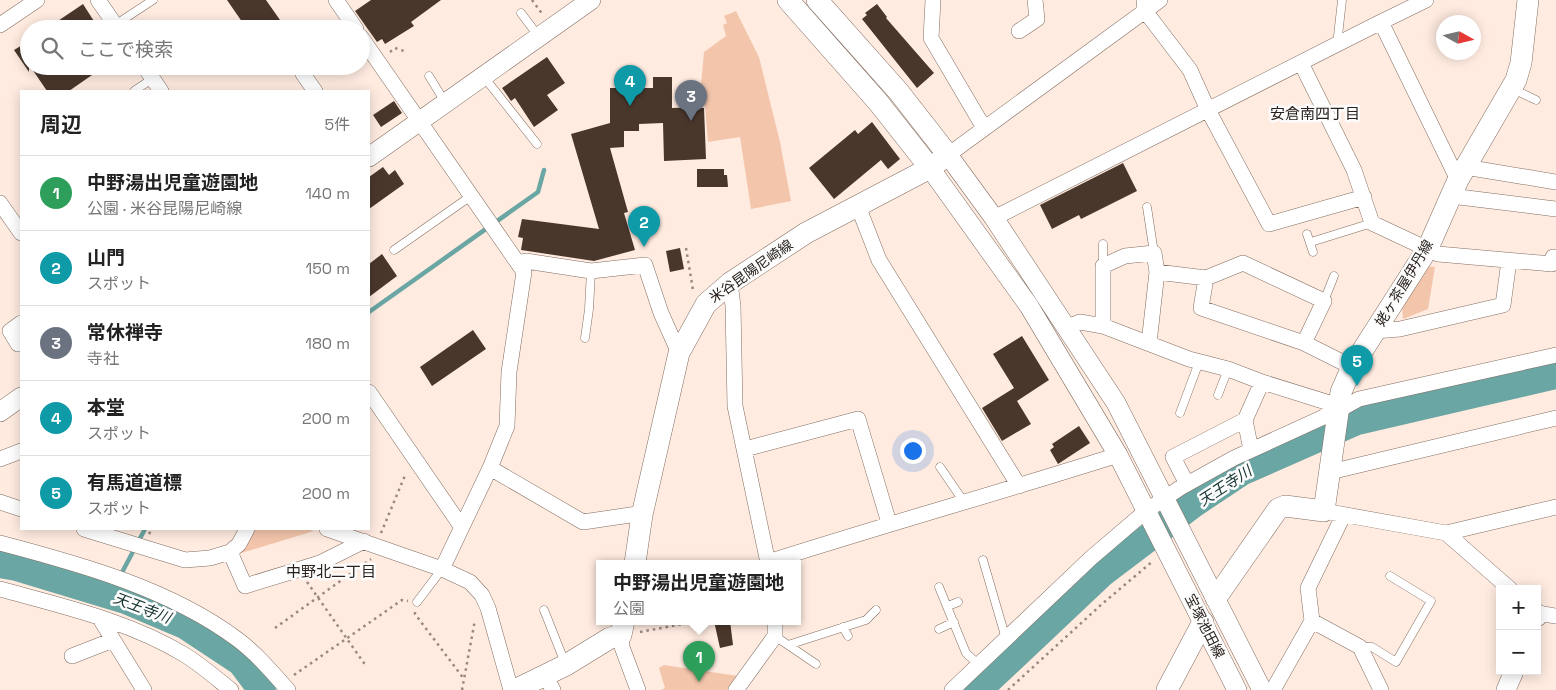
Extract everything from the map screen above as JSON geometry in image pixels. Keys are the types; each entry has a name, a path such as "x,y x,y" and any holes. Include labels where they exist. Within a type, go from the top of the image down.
{"main road":[{"path":"788,0 878,102 930,168"},
{"path":"817,0 898,91 948,156"},
{"name":"姥ヶ茶屋伊丹線","path":"1334,514 1330,472 1341,392 1352,367 1428,248 1458,181 1511,89 1521,63 1528,0"},
{"name":"米谷昆陽尼崎線","path":"635,560 642,516 679,353 706,304 730,283 806,233 930,168 948,156"},
{"path":"1216,598 1278,509 1285,506 1334,514"},
{"path":"1167,690 1203,622"},
{"path":"515,690 549,682 566,664 610,638 623,628"}],"street":[{"path":"0,25 38,0"},
{"path":"98,0 111,20"},
{"path":"336,0 350,20"},
{"path":"370,156 591,0"},
{"path":"933,0 931,38 984,128"},
{"path":"1019,31 1037,19 1035,0"},
{"path":"1160,0 1145,6 948,156 994,218 1116,403 1262,690"},
{"path":"994,218 1426,0"},
{"path":"1145,6 1190,70 1208,110 1269,224 1364,197"},
{"path":"1381,22 1458,181 1556,209"},
{"path":"370,50 524,272 509,372 507,426 490,468 442,568"},
{"path":"1301,63 1354,170 1372,223 1438,254 1552,264"},
{"path":"304,75 314,90"},
{"name":"宝塚池田線","path":"930,168 1029,306 1118,455 1165,556 1203,622 1237,690"},
{"path":"1458,181 1556,182"},
{"path":"0,202 20,232"},
{"path":"858,206 879,260 1020,486"},
{"path":"1103,326 1102,266 1125,256 1154,253 1156,272 1149,343"},
{"path":"518,263 526,261 591,271 645,265 661,313 679,353"},
{"path":"1375,331 1400,329 1503,305 1509,261"},
{"path":"1156,272 1206,278 1243,263 1324,301 1304,343"},
{"path":"1206,278 1201,308 1304,343 1352,367"},
{"path":"730,283 733,306 735,406 768,560"},
{"path":"1067,327 1080,322 1103,326 1199,362 1228,369 1338,411"},
{"path":"11,324 18,344"},
{"path":"952,690 1092,558 1187,484 1251,450 1338,411 1359,399 1556,355"},
{"path":"1251,450 1245,420 1262,382"},
{"path":"370,393 462,526"},
{"path":"0,412 20,399"},
{"path":"1330,472 1556,418"},
{"path":"744,449 858,419 889,523"},
{"path":"1187,484 1173,457 1245,420"},
{"path":"0,458 20,451"},
{"path":"774,560 889,523 1020,486 1118,455"},
{"path":"490,468 583,522 636,514 642,516"},
{"path":"0,502 20,508"},
{"path":"1273,690 1312,621 1308,588 1334,514 1446,533 1556,507"},
{"path":"87,530 185,560 210,558 230,552 239,544 246,530"},
{"path":"329,530 442,568 470,582 481,593 488,608 511,690"},
{"path":"1446,533 1505,585"},
{"path":"0,543 119,579 173,601 238,640 285,686"},
{"path":"230,552 245,586 373,545"},
{"path":"0,589 98,617 139,632 185,655 231,690"},
{"path":"98,617 144,690"},
{"path":"1312,621 1360,647 1381,690"},
{"path":"736,690 782,641 776,625"},
{"path":"623,628 622,647 638,690"},
{"path":"72,656 113,640"},
{"path":"1506,690 1512,675"}],"lane":[{"path":"126,20 153,0"},
{"path":"1337,45 1342,0"},
{"path":"521,13 539,37"},
{"path":"483,75 538,144"},
{"path":"429,76 445,102"},
{"path":"136,90 152,79"},
{"path":"1511,89 1536,100"},
{"path":"394,250 471,196"},
{"path":"1147,207 1154,253"},
{"path":"1311,242 1372,223"},
{"path":"1308,234 1313,252"},
{"path":"1102,266 1103,244"},
{"path":"585,338 591,271"},
{"path":"1324,301 1334,276"},
{"path":"1180,413 1199,362"},
{"path":"1218,395 1228,369"},
{"path":"940,467 964,502"},
{"path":"983,560 983,571 1006,639"},
{"path":"417,602 442,568"},
{"path":"1360,647 1372,647 1396,662 1431,601 1390,576"},
{"path":"939,587 966,653 979,665"},
{"path":"948,606 958,602"},
{"path":"544,610 566,664"},
{"path":"782,641 866,620 876,610"},
{"path":"939,629 954,622"},
{"path":"843,627 848,636"},
{"path":"782,641 816,664"}],"path":[{"path":"532,0 545,19"},
{"path":"686,248 695,303 702,311"},
{"path":"275,628 377,555 373,545 413,456"},
{"path":"1008,690 1102,604 1165,556"},
{"path":"299,569 317,598 366,666"},
{"path":"462,690 481,593"},
{"path":"285,686 346,638 402,600 417,602 415,614 464,679"},
{"path":"623,628 668,625"}],"shaded area":[{"path":"736,11 759,57 780,142 791,201 751,209 740,137 708,142 705,106 700,95 704,52 726,36 723,25 727,23 724,16"},
{"path":"1425,266 1435,267 1428,309 1403,319 1402,306"},
{"path":"251,530 314,531 238,554"},
{"path":"664,665 738,676 729,690 661,690 665,688 659,668"}],"building":[{"path":"227,0 266,0 280,20 241,20"},
{"path":"371,0 441,0 411,22 414,26 385,44 382,39 377,42 370,32 370,20 361,20 355,11"},
{"path":"83,4 93,20 59,20"},
{"path":"877,4 886,18 934,73 917,88 862,19 867,15 865,13"},
{"path":"20,46 20,59 14,50"},
{"path":"547,57 565,83 547,95 558,110 534,127 515,98 511,101 502,88"},
{"path":"36,75 92,75 70,90 46,90"},
{"path":"653,77 672,77 672,108 704,108 706,159 664,161 663,123 639,124 639,131 624,131 624,147 610,148 628,212 624,213 635,250 594,261 521,250 523,238 518,237 522,219 599,229 571,134 610,123 610,88 653,88"},
{"path":"394,101 402,113 381,127 373,115"},
{"path":"872,122 900,159 888,169 881,160 834,199 809,168 855,130 858,134"},
{"path":"1123,163 1137,191 1081,219 1079,215 1052,229 1040,205"},
{"path":"383,167 389,175 395,170 404,184 370,208 370,176"},
{"path":"697,169 724,169 724,175 727,175 728,187 697,187"},
{"path":"680,248 684,269 670,272 666,251"},
{"path":"382,254 397,276 370,296 370,263"},
{"path":"473,330 486,349 432,386 420,367"},
{"path":"1022,336 1049,380 1017,401 1031,424 1002,441 982,408 1014,388 993,354"},
{"path":"1079,426 1090,443 1058,464 1050,450 1054,447 1052,444"},
{"path":"715,625 730,625 733,645 720,648"}],"waterway":[{"path":"370,311 538,192 544,170"},
{"name":"天王寺川","path":"978,690 1102,573 1193,504 1241,472 1357,421 1556,375"},
{"path":"110,595 144,530"},
{"name":"天王寺川","path":"0,564 17,567 126,600 185,625 241,662 262,690"}],"place":[{"name":"本堂","path":"630,106"},
{"name":"常休禅寺","path":"691,121"},
{"name":"山門","path":"644,247"},
{"name":"有馬道道標","path":"1357,386"},
{"name":"中野湯出児童遊園地","path":"699,682"}],"district":[{"name":"安倉南四丁目","path":"1315,114"},
{"name":"中野北二丁目","path":"331,572"}]}
